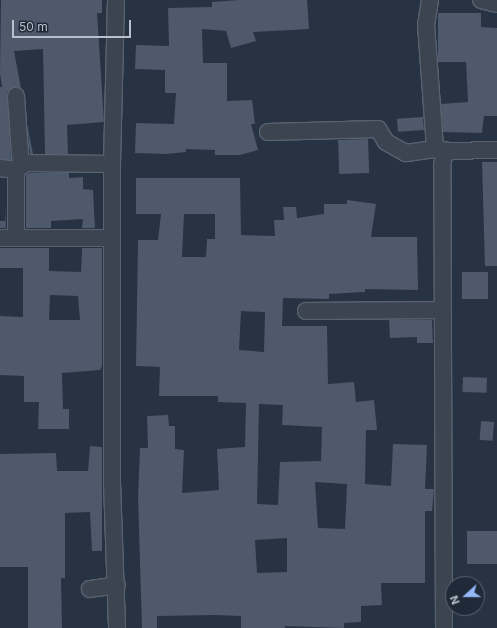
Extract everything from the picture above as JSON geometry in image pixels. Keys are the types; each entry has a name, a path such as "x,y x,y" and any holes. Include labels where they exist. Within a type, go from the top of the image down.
{"street":[{"path":"116,0 112,164 112,482 117,585 117,628"},
{"path":"430,0 426,24 444,156 442,165 441,310 444,394 444,628"},
{"path":"480,0 497,4"},
{"path":"16,96 19,168 16,238"},
{"path":"268,132 378,129 386,142 406,153 442,150 497,150"},
{"path":"0,168 19,168 26,163 112,164"},
{"path":"0,238 112,238"},
{"path":"306,311 441,310"},
{"path":"90,589 117,585"}],"building":[{"path":"1,0 102,0 102,13 97,13 104,122 67,125 68,154 45,154 43,49 14,51 21,88 15,87 7,92 11,160 0,159 0,87 2,87 0,73"},
{"path":"239,0 307,0 309,29 253,32 256,41 231,48 226,31 202,29 203,63 227,63 227,101 252,100 255,124 251,124 258,150 240,155 215,155 215,150 186,149 186,152 166,154 135,153 136,123 174,124 176,93 165,93 165,70 135,69 136,45 169,46 168,8 212,7 212,2"},
{"path":"438,13 481,13 481,27 497,28 497,116 484,116 482,133 443,132 441,104 468,102 466,62 438,62"},
{"path":"423,117 424,130 398,132 397,119"},
{"path":"27,124 33,154 30,154"},
{"path":"368,139 369,173 339,174 338,140"},
{"path":"482,162 497,162 497,266 485,266"},
{"path":"29,173 69,173 69,178 83,177 83,189 93,190 95,228 82,228 83,219 51,221 51,228 26,228 26,175"},
{"path":"136,178 240,178 241,235 275,236 274,220 284,220 283,207 296,207 297,218 324,214 324,204 347,204 347,200 376,204 371,237 417,237 418,290 365,289 365,292 329,294 329,299 283,298 282,326 327,326 328,384 354,382 356,402 374,400 377,430 366,430 365,484 391,486 393,444 427,445 425,489 434,489 432,511 425,511 425,583 381,583 382,605 361,606 361,622 344,623 344,628 285,626 285,628 241,628 241,616 215,615 157,616 157,628 142,628 138,497 140,448 148,448 147,416 168,415 169,426 175,426 175,449 184,450 182,493 219,490 217,449 245,447 246,403 218,402 218,396 159,396 160,367 136,366 138,240 158,240 161,214 136,214","holes":["184,214 215,214 215,239 207,239 206,257 182,257","241,311 265,312 264,352 239,350","259,404 283,405 282,425 322,427 321,461 280,462 278,505 257,504","315,482 347,484 345,529 318,528","287,538 287,572 257,573 255,540"]},
{"path":"5,206 6,228 0,228 0,221 5,221"},
{"path":"0,248 49,248 49,271 81,272 82,248 102,248 102,366 100,370 62,373 63,409 69,409 69,429 38,429 39,402 24,402 24,376 0,375 0,316 23,317 23,268 0,268","holes":["50,295 78,296 80,320 49,320"]},
{"path":"462,272 488,272 488,299 462,299"},
{"path":"389,320 432,320 433,343 417,343 417,337 390,338"},
{"path":"463,377 487,378 486,393 462,392"},
{"path":"481,421 494,422 493,441 480,440"},
{"path":"90,446 102,447 102,551 92,551 90,512 65,513 65,578 61,578 62,628 28,628 28,567 0,567 0,454 56,453 57,471 88,471"},
{"path":"467,531 497,531 497,564 467,564"}]}
